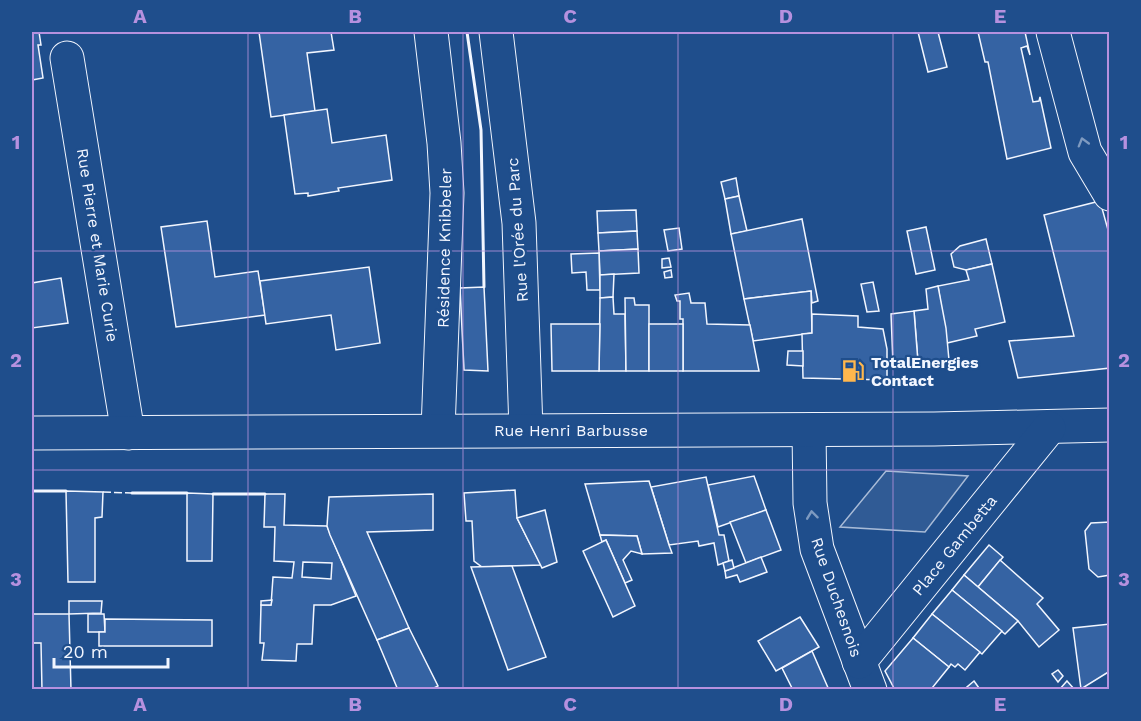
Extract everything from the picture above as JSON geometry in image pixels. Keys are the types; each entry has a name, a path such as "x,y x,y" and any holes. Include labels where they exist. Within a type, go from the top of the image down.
{"street":[{"name":"Résidence Knibbeler","path":"430,32 447,185 438,430"},
{"name":"Rue l'Orée du Parc","path":"496,32 519,223 526,430"},
{"path":"1053,32 1085,152 1110,194"},
{"name":"Rue Pierre et Marie Curie","path":"67,58 128,433"},
{"name":"Rue Henri Barbusse","path":"32,433 809,430 1049,428 1110,425"},
{"name":"Place Gambetta","path":"865,676 1049,428"},
{"name":"Rue Duchesnois","path":"809,430 810,503 817,549 865,676"}],"shaded area":[{"path":"886,471 968,476 925,532 840,527"}],"building":[{"path":"32,32 39,32 41,45 38,45 43,78 32,80"},
{"path":"259,32 331,32 334,50 307,53 315,111 271,117"},
{"path":"918,32 938,32 947,67 928,72"},
{"path":"978,32 1025,32 1030,55 1027,46 1021,48 1033,102 1039,101 1040,97 1051,148 1007,159 988,62 985,62"},
{"path":"327,109 332,143 386,135 392,180 338,188 339,191 308,196 308,193 295,194 284,115"},
{"path":"736,178 739,196 725,199 721,182"},
{"path":"739,196 747,231 731,234 725,199"},
{"path":"1100,201 1110,237 1110,368 1018,378 1009,341 1074,336 1044,215"},
{"path":"636,210 637,231 598,233 597,211"},
{"path":"802,219 818,301 812,303 811,291 744,299 731,234"},
{"path":"207,221 215,277 258,271 265,315 176,327 161,227"},
{"path":"926,227 935,270 916,274 907,231"},
{"path":"679,228 682,249 668,251 664,230"},
{"path":"637,231 638,249 599,251 598,233"},
{"path":"986,239 992,264 966,270 954,267 951,254 960,246"},
{"path":"638,249 639,273 600,275 599,251"},
{"path":"599,253 600,290 587,290 586,272 572,273 571,254"},
{"path":"669,258 671,267 662,268 662,259"},
{"path":"992,264 1005,322 975,329 977,336 947,343 938,286 969,280 966,270"},
{"path":"369,267 380,343 336,350 331,315 266,324 260,281"},
{"path":"671,270 672,277 665,278 664,272"},
{"path":"614,274 613,297 600,298 600,275"},
{"path":"61,278 68,323 32,328 32,283"},
{"path":"873,282 879,311 867,312 861,284"},
{"path":"938,286 949,360 918,362 914,311 928,309 926,289"},
{"path":"484,287 488,371 464,370 460,288"},
{"path":"811,291 812,333 753,341 744,299"},
{"path":"689,293 691,303 705,303 707,324 750,325 759,371 683,371 683,319 680,319 680,301 677,301 675,295"},
{"path":"613,297 614,314 625,314 626,371 599,371 600,298"},
{"path":"625,298 634,298 635,305 649,305 649,371 626,371"},
{"path":"914,311 918,362 893,364 891,314"},
{"path":"812,314 858,316 858,327 883,329 887,349 887,380 803,378 802,334 812,333"},
{"path":"551,324 600,324 599,371 552,371"},
{"path":"649,324 683,324 683,371 649,371"},
{"path":"788,351 803,351 803,366 787,365"},
{"path":"754,476 766,510 718,527 708,485"},
{"path":"706,477 719,535 724,535 729,561 718,565 714,543 699,546 698,541 669,545 651,487"},
{"path":"649,481 672,553 642,554 637,536 600,535 585,484"},
{"path":"515,490 517,518 541,565 482,567 474,561 472,521 466,521 464,493"},
{"path":"66,491 103,492 102,517 95,518 95,582 68,582"},
{"path":"187,493 213,494 212,561 187,561"},
{"path":"265,494 285,494 284,525 327,526 356,596 331,605 314,605 312,644 297,644 296,661 262,660 264,643 260,643 261,605 271,605 273,577 292,578 294,562 274,561 275,527 264,527","holes":["303,562 332,563 331,579 302,577"]},
{"path":"433,494 433,530 367,532 409,628 377,640 330,535 327,526 329,497"},
{"path":"545,510 557,562 542,568 517,518"},
{"path":"766,510 781,550 746,563 730,522"},
{"path":"1110,522 1110,575 1098,577 1089,569 1085,531 1091,523"},
{"path":"600,535 637,536 642,554 631,551 623,560 632,580 625,583 606,540 602,542"},
{"path":"606,540 635,606 613,617 583,551"},
{"path":"989,545 1003,557 978,587 964,575"},
{"path":"761,557 767,572 740,582 737,575 726,578 725,571"},
{"path":"732,560 734,568 725,571 723,563"},
{"path":"1000,560 1043,598 1037,604 1059,630 1039,647 1018,621 978,587"},
{"path":"512,566 546,657 508,670 471,567"},
{"path":"964,575 1018,621 1005,634 952,590"},
{"path":"952,590 1002,631 982,654 932,614"},
{"path":"272,600 271,605 261,605 261,601"},
{"path":"69,601 102,601 101,613 69,614"},
{"path":"32,614 69,614 71,690 42,690 41,643 32,643"},
{"path":"88,614 104,614 105,632 88,632"},
{"path":"932,614 980,652 965,670 958,664 955,667 951,664 949,667 913,638"},
{"path":"800,617 819,647 776,671 758,641"},
{"path":"105,619 212,620 212,646 99,646 99,632 105,632"},
{"path":"1110,624 1110,671 1081,689 1073,628"},
{"path":"409,628 438,686 430,690 398,690 377,640"},
{"path":"913,638 949,667 932,688 933,690 895,690 885,671"},
{"path":"812,651 829,690 793,690 782,668"},
{"path":"1058,670 1063,676 1058,682 1052,674"},
{"path":"974,681 979,688 969,690 967,687"},
{"path":"1067,681 1075,690 1059,690"}],"fence":[{"path":"103,492 132,493"}],"wall":[{"path":"467,32 481,130 484,287"},
{"path":"32,491 66,491"},
{"path":"132,493 187,493"},
{"path":"213,494 265,494"}],"place":[{"name":"TotalEnergies Contact","path":"853,371"}]}
